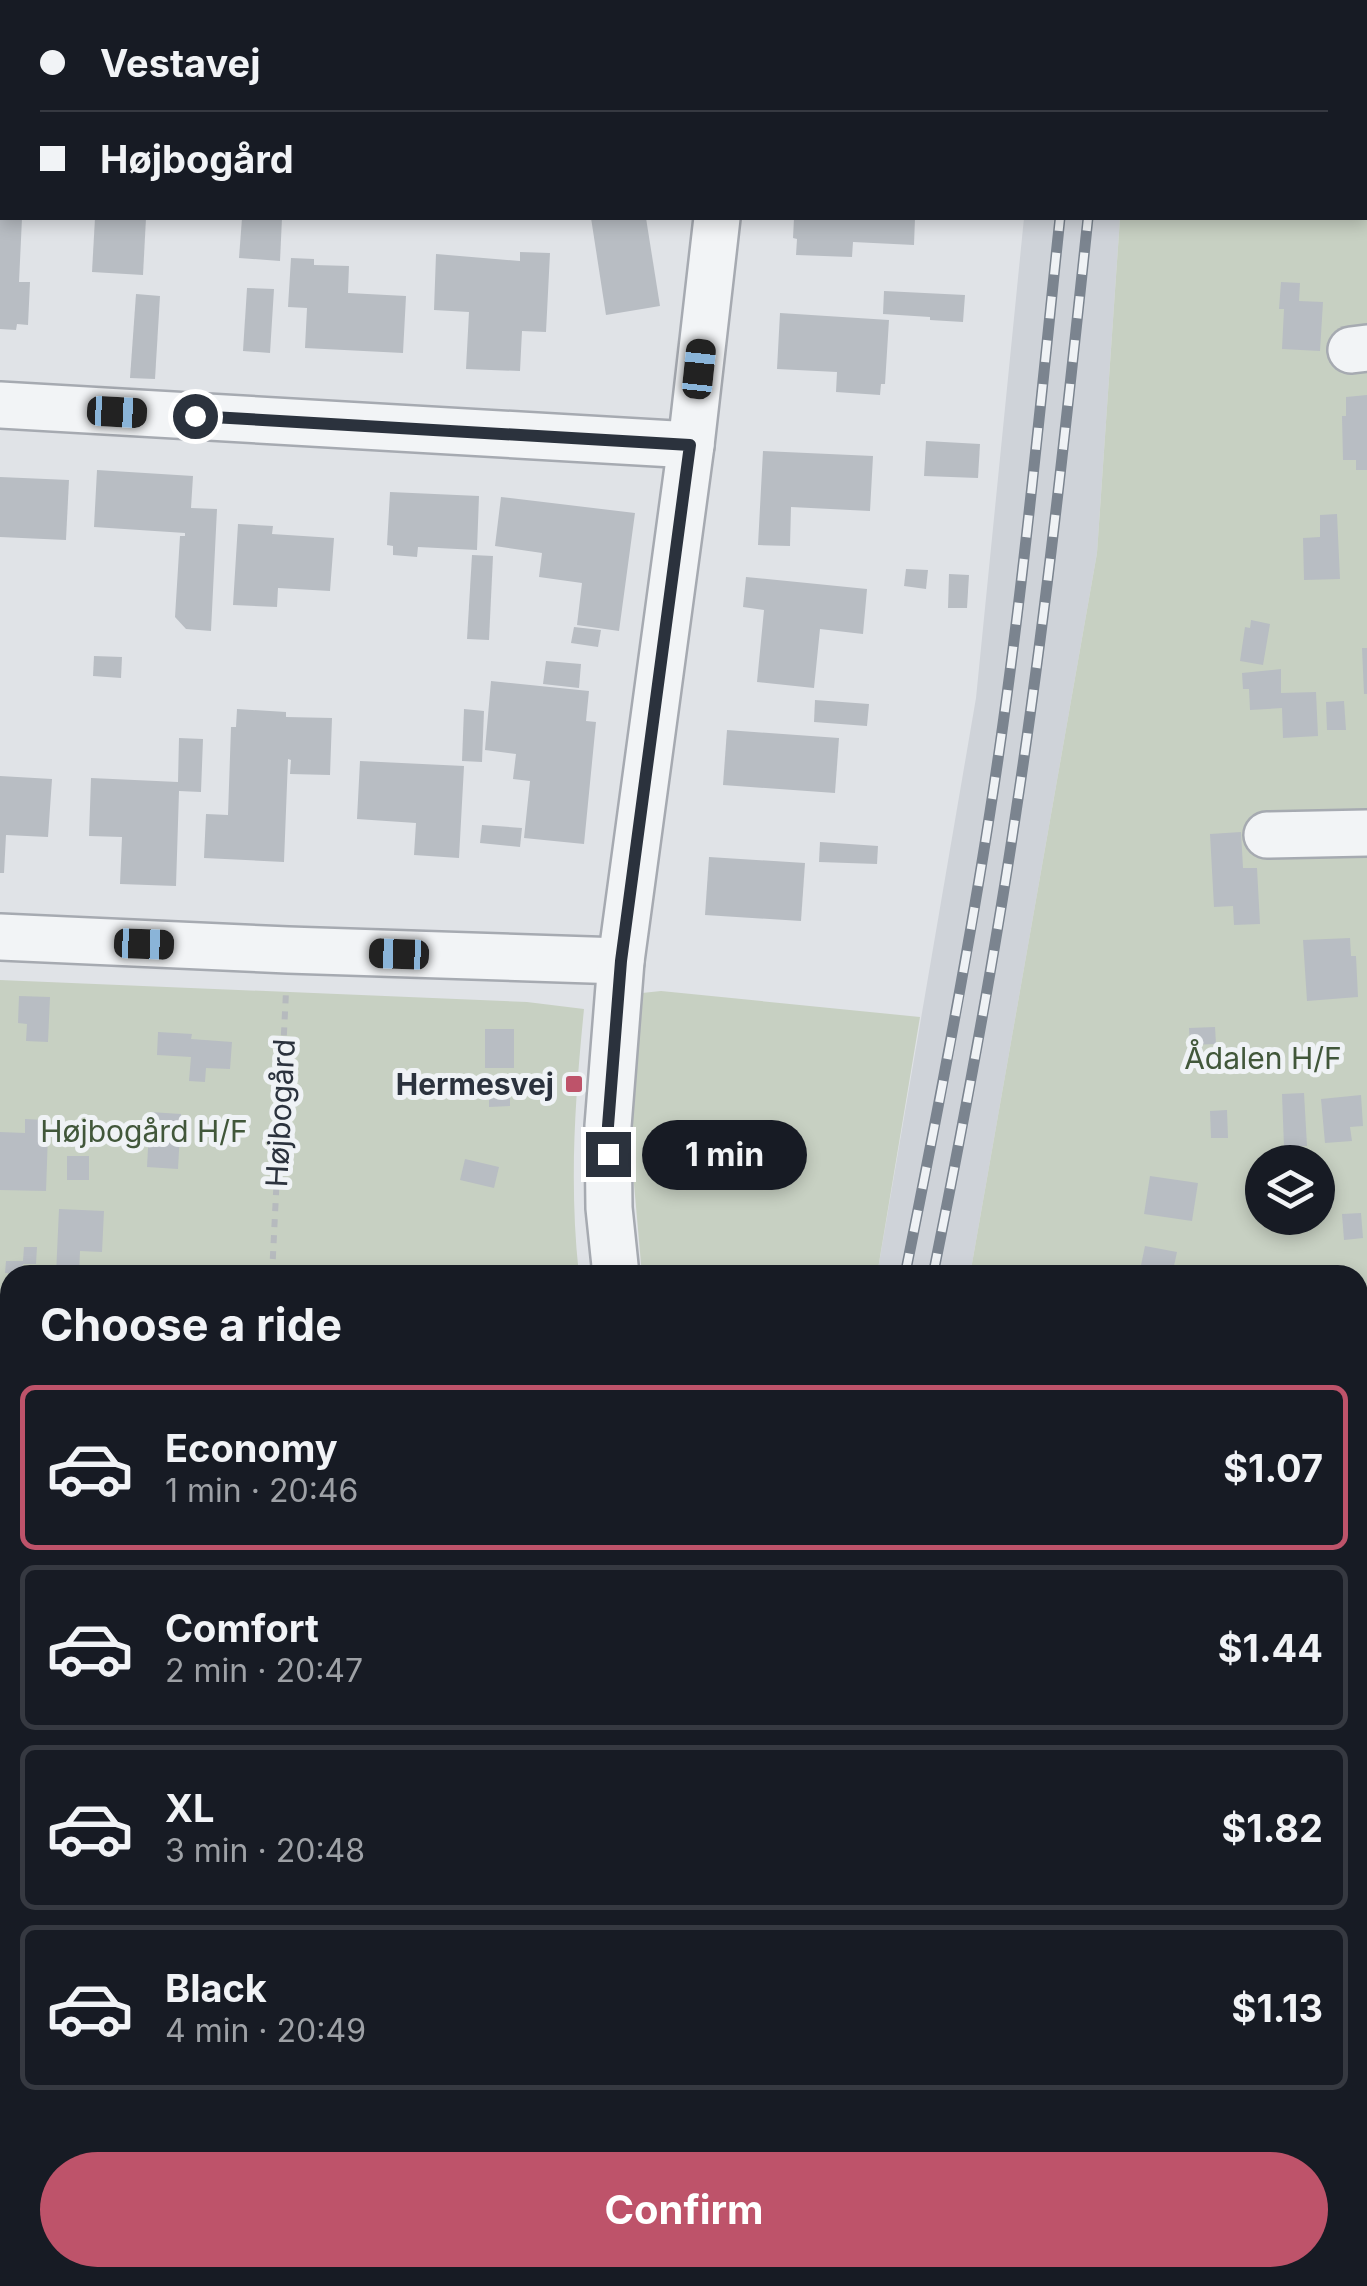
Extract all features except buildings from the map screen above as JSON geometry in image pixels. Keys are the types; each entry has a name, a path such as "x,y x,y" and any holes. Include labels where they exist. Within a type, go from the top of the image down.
{"street":[{"path":"615,1265 609,1208 608,1126 621,961 716,220"},
{"path":"0,404 690,445"},
{"path":"1267,835 1367,833"},
{"path":"0,936 621,961"}],"path":[{"name":"Højbogård","path":"272,1265 288,950"}],"shaded area":[{"path":"1024,220 1120,220 1097,553 972,1265 879,1265 976,698"}],"green space":[{"name":"Ådalen H/F","path":"1120,220 1367,220 1367,1265 972,1265 1097,553"},
{"name":"Højbogård H/F","path":"0,980 527,1002 584,1009 574,1142 578,1265 0,1265"},
{"path":"661,991 920,1017 879,1265 641,1265 629,1127 642,993"}],"railway":[{"path":"907,1265 961,986 1001,738 1060,220"},
{"path":"935,1265 978,1044 1016,812 1046,590 1088,220"}],"place":[{"name":"Hermesvej","path":"574,1084"}],"route":[{"path":"195,416 690,445 621,961 608,1154"}]}
